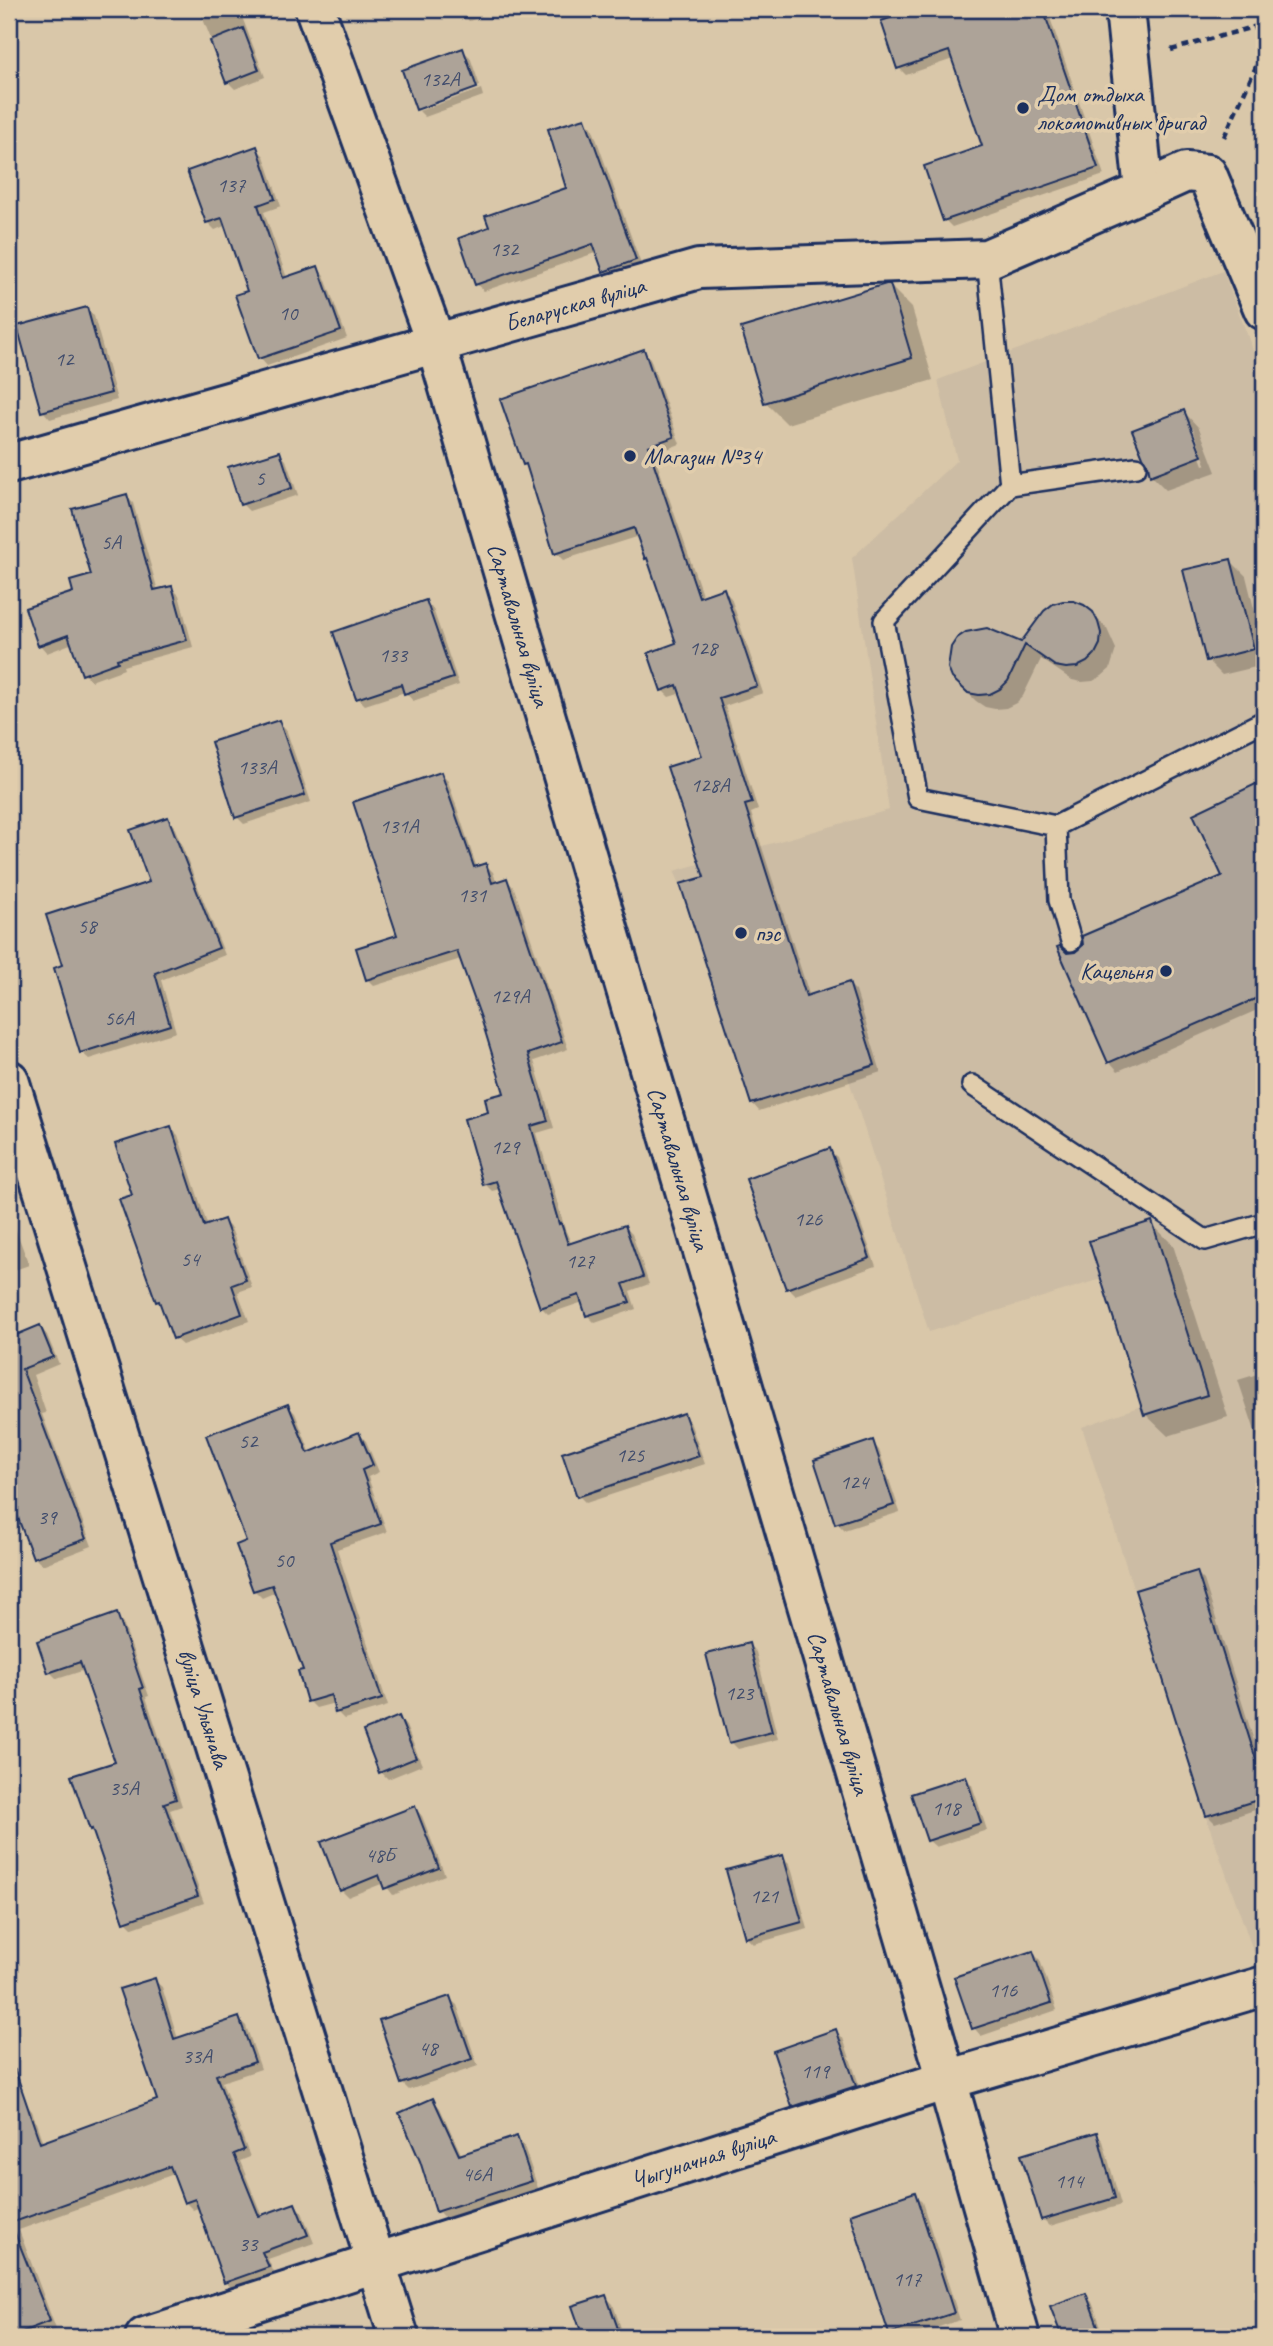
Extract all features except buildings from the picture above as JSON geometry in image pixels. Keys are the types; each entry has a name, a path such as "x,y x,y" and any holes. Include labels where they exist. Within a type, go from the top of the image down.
{"street":[{"name":"Сартавальная вуліца","path":"315,9 436,344 1020,2337"},
{"path":"1125,9 1144,191"},
{"name":"Беларуская вуліца","path":"9,464 699,269 987,259 1186,172 1207,174"},
{"path":"1207,174 1264,310"},
{"name":"вуліца Ульянава","path":"9,1080 399,2337"},
{"name":"Чыгуначная вуліца","path":"145,2337 947,2081 1264,1986"}],"lane":[{"path":"987,259 1010,485"},
{"path":"1136,467 1010,485 884,621 918,798 1056,826 1264,721"},
{"path":"1056,826 1059,900 1071,941"},
{"path":"972,1085 1205,1240 1264,1223"}],"path":[{"path":"1130,61 1264,24"},
{"path":"1207,174 1264,49"}],"shaded area":[{"path":"1223,271 1264,379 1264,1953 1255,1956 1206,1817 1082,1427 1141,1406 1101,1279 929,1332 847,1074 751,1104 674,871 889,810 852,558 957,460 938,380"}],"place":[{"name":"Дом отдыха локомотивных бригад","path":"1023,108"},
{"name":"Магазин №34","path":"630,456"},
{"name":"пэс","path":"741,933"},
{"name":"Кацельня","path":"1166,971"}]}
